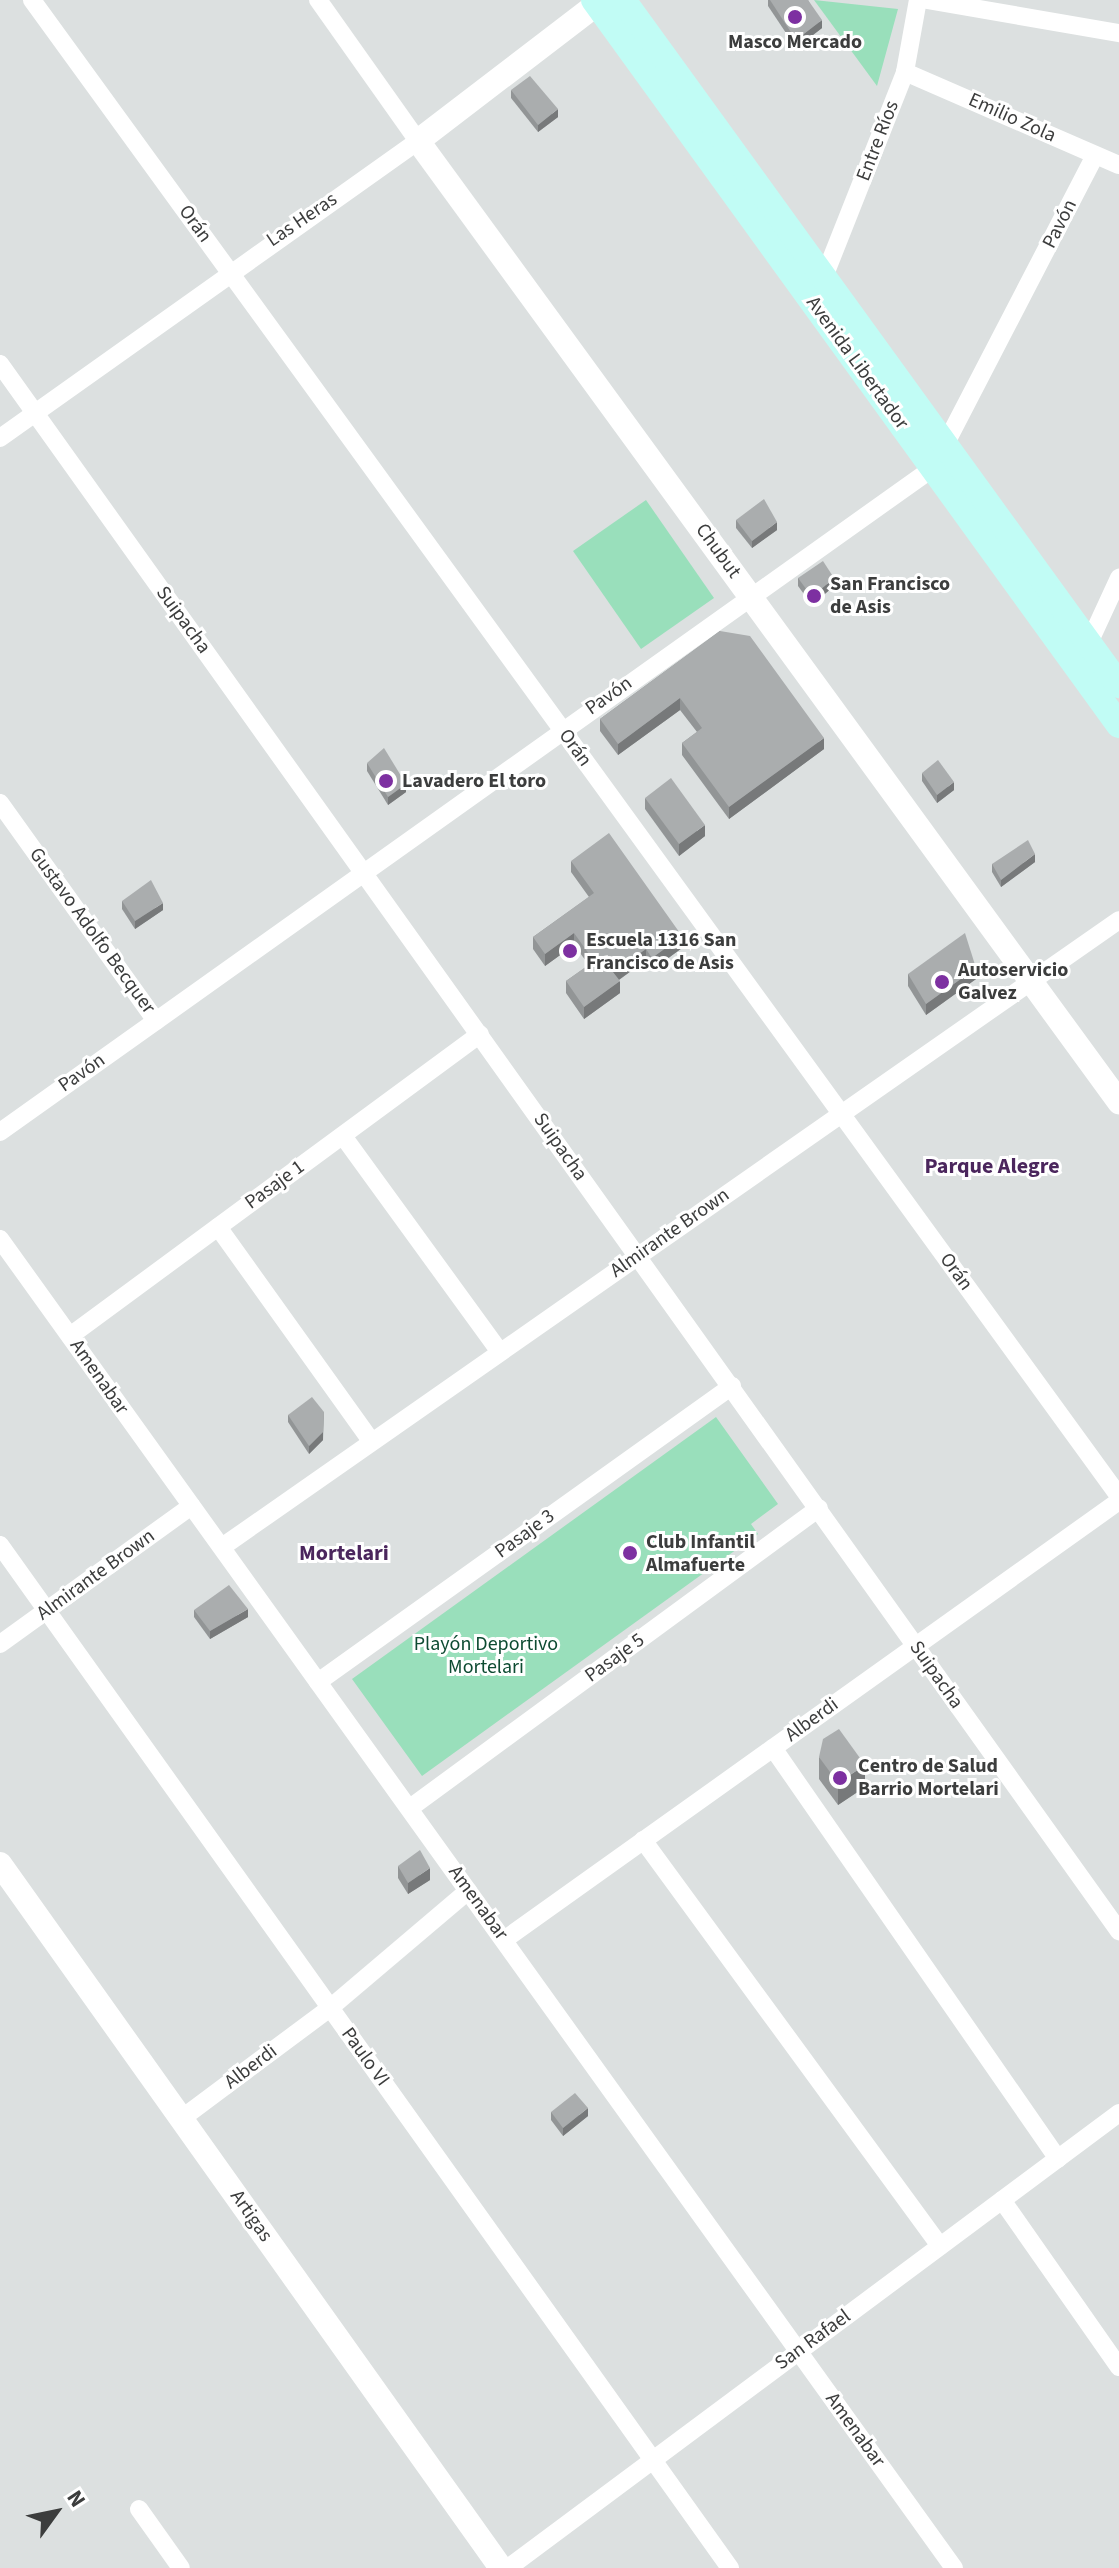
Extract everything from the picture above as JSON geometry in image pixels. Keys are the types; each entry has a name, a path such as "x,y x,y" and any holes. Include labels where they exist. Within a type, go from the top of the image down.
{"main road":[{"name":"Avenida Libertador","path":"604,1 824,277 940,458 1119,725"},
{"name":"Avenida Libertador","path":"604,1 940,458 1089,643 1119,685"}],"street":[{"name":"Orán","path":"32,0 1119,1498"},
{"name":"Chubut","path":"318,0 1119,1102"},
{"name":"Entre Ríos","path":"824,277 905,72 918,0"},
{"path":"927,0 1119,33"},
{"name":"Las Heras","path":"0,438 228,270 418,141 604,1"},
{"name":"Emilio Zola","path":"905,72 1119,165"},
{"name":"Pavón","path":"0,1132 751,597 940,458 1095,155"},
{"name":"Suipacha","path":"0,364 1119,1931"},
{"path":"1089,643 1119,578"},
{"name":"Gustavo Adolfo Becquer","path":"0,803 156,1021"},
{"name":"Almirante Brown","path":"222,1547 1119,920"},
{"name":"Pasaje 1","path":"70,1336 480,1034"},
{"path":"343,1136 500,1352"},
{"path":"218,1227 372,1442"},
{"name":"Amenabar","path":"0,1239 954,2568"},
{"name":"Pasaje 3","path":"318,1682 732,1386"},
{"name":"Alberdi","path":"504,1940 1119,1498"},
{"name":"Almirante Brown","path":"0,1644 191,1506"},
{"name":"Pasaje 5","path":"410,1808 819,1508"},
{"name":"Paulo VI","path":"0,1545 730,2568"},
{"path":"773,1748 1058,2159"},
{"path":"643,1840 940,2246"},
{"name":"Artigas","path":"0,1864 501,2568"},
{"name":"Alberdi","path":"181,2119 330,2008 468,1891"},
{"name":"San Rafael","path":"508,2568 652,2457 1119,2113"},
{"path":"1002,2200 1119,2367"},
{"path":"139,2509 181,2568"}],"green space":[{"path":"814,0 898,9 877,86"},
{"path":"646,500 714,598 641,649 573,551"},
{"name":"Playón Deportivo Mortelari","path":"716,1417 778,1504 751,1524 758,1534 422,1776 352,1679"}],"building":[{"name":"Masco Mercado","path":"770,0 808,0 822,20 796,40"},
{"path":"530,76 558,109 538,125 511,90"},
{"path":"764,499 777,522 752,541 736,520"},
{"name":"San Francisco de Asis","path":"823,561 834,578 812,597 798,578"},
{"path":"720,631 750,636 824,738 729,807 682,743 702,728 680,698 618,744 600,719"},
{"name":"Lavadero El toro","path":"384,748 406,784 388,797 367,763"},
{"path":"938,760 954,782 937,795 922,773"},
{"path":"671,778 705,825 679,844 645,798"},
{"path":"609,833 682,936 652,958 646,949 613,972 620,981 584,1007 566,981 594,961 574,933 545,954 533,937 594,893 571,861"},
{"path":"1028,840 1035,854 1001,880 992,864"},
{"path":"151,880 163,903 135,921 122,901"},
{"name":"Autoservicio Galvez","path":"965,933 976,968 926,1004 908,974"},
{"path":"312,1397 324,1412 323,1432 309,1446 288,1415"},
{"path":"229,1585 248,1609 210,1631 194,1610"},
{"path":"839,1729 865,1765 838,1783 819,1757 823,1739"},
{"path":"420,1850 430,1868 408,1883 398,1866"},
{"path":"575,2093 588,2108 563,2128 551,2112"}],"place":[{"name":"Masco Mercado","path":"795,17"},
{"name":"San Francisco de Asis","path":"814,596"},
{"name":"Lavadero El toro","path":"386,781"},
{"name":"Escuela 1316 San Francisco de Asis","path":"570,951"},
{"name":"Autoservicio Galvez","path":"942,982"},
{"name":"Club Infantil Almafuerte","path":"630,1553"},
{"name":"Centro de Salud Barrio Mortelari","path":"840,1778"}],"district":[{"name":"Parque Alegre","path":"992,1167"},
{"name":"Mortelari","path":"344,1554"}]}
